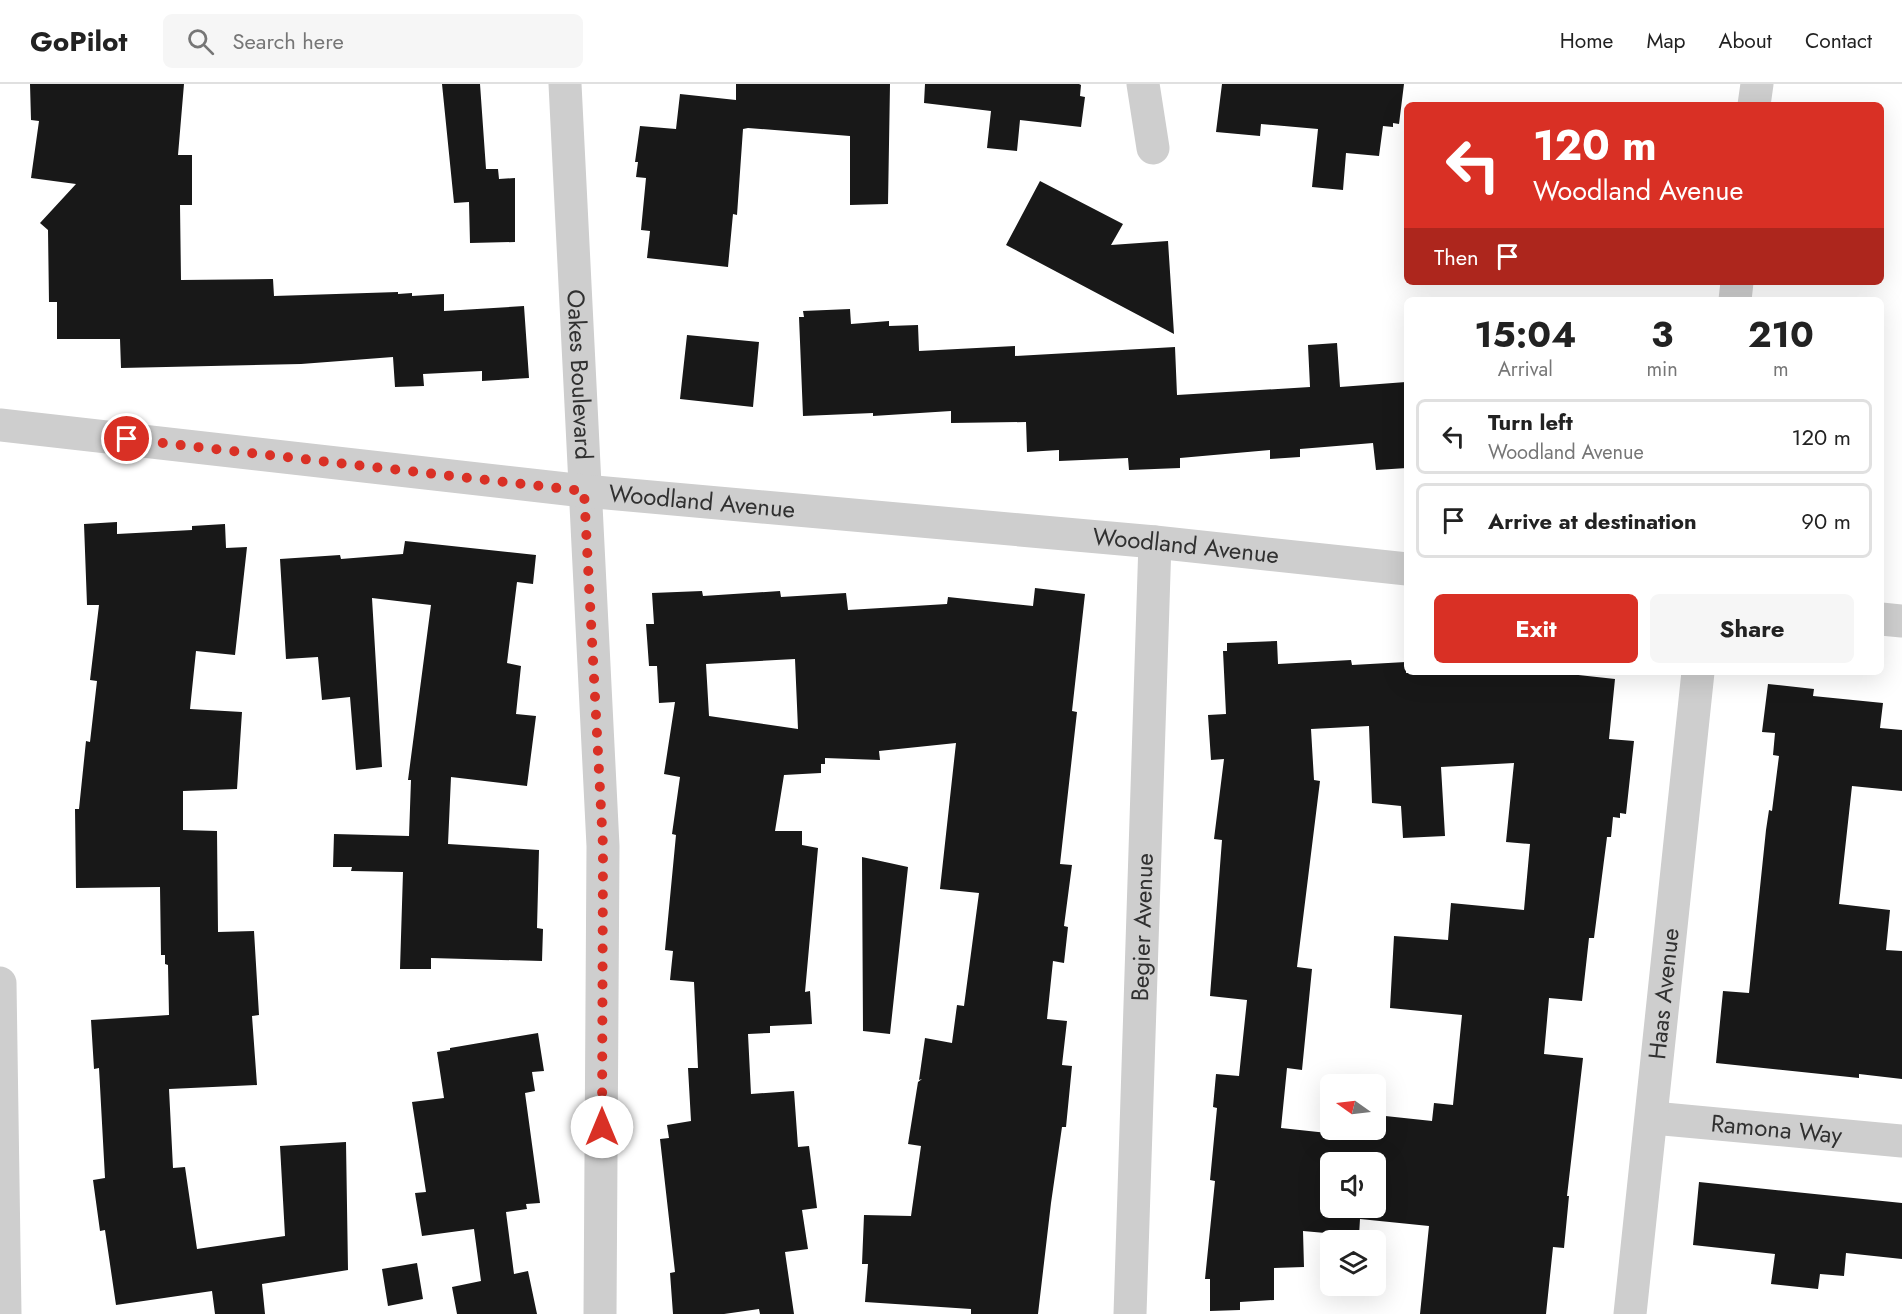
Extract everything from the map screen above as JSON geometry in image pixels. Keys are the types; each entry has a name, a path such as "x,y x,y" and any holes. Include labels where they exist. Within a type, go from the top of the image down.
{"street":[{"name":"Oakes Boulevard","path":"565,84 603,846 600,1314"},
{"path":"1143,84 1153,148"},
{"path":"1754,102 1756,84"},
{"name":"Woodland Avenue","path":"0,425 584,491 1155,542 1404,569"},
{"name":"Begier Avenue","path":"1130,1314 1155,542"},
{"path":"1884,619 1902,621"},
{"name":"Haas Avenue","path":"1630,1314 1653,1118 1698,675"},
{"path":"0,983 5,1314"},
{"name":"Ramona Way","path":"1653,1118 1902,1141"}],"building":[{"path":"30,84 184,84 178,155 192,155 192,205 180,205 181,280 273,279 274,296 398,292 398,294 412,293 412,296 444,294 444,311 524,306 529,378 482,381 482,371 423,374 424,386 395,387 393,357 301,364 121,368 120,339 57,339 57,302 49,302 48,230 40,223 76,184 31,178 39,121 31,120"},
{"path":"442,84 480,84 486,169 498,169 499,179 515,178 515,242 470,243 469,202 454,203"},
{"path":"736,84 890,84 888,204 850,205 850,136 743,129 737,215 733,214 728,267 647,258 650,231 641,230 646,178 636,177 638,162 635,162 640,126 676,129 680,94 736,100"},
{"path":"925,84 1079,84 1081,85 1080,96 1085,97 1081,127 1020,120 1017,151 987,148 991,111 924,103"},
{"path":"1222,84 1404,84 1399,124 1393,123 1393,127 1383,126 1379,156 1346,153 1343,190 1312,187 1318,129 1261,124 1260,136 1216,132"},
{"path":"1040,181 1123,224 1111,245 1168,241 1174,334 1006,245"},
{"path":"850,309 851,324 889,321 889,326 918,325 919,351 1015,346 1015,356 1175,347 1177,395 1310,387 1308,345 1337,343 1340,387 1404,382 1404,468 1376,470 1373,443 1300,449 1300,457 1270,459 1270,450 1180,458 1180,468 1129,470 1128,458 1059,461 1059,450 1027,452 1026,422 951,423 951,411 873,416 873,413 803,416 799,317 804,317 803,311"},
{"path":"687,335 759,342 753,407 680,399"},
{"path":"117,522 117,534 192,530 192,526 225,524 226,548 247,547 235,655 196,651 190,709 242,712 237,789 183,791 183,830 217,831 218,932 254,931 259,1015 252,1016 257,1085 169,1089 173,1168 185,1167 197,1249 285,1236 280,1146 346,1142 348,1270 262,1284 265,1314 215,1314 212,1291 116,1305 105,1230 100,1231 93,1180 105,1178 99,1068 94,1069 91,1020 169,1015 168,965 165,964 165,955 161,955 160,887 76,888 75,809 79,809 86,741 90,742 97,681 90,680 99,605 87,605 84,524"},
{"path":"405,541 536,555 533,584 517,582 507,663 521,666 516,714 536,716 527,786 451,777 448,844 539,850 537,928 543,929 542,961 431,958 431,969 400,969 403,872 351,871 352,867 333,867 334,834 409,836 411,780 408,780 431,605 372,598 382,767 356,770 350,697 322,700 318,657 286,659 280,559 340,555 341,559 403,554"},
{"path":"1035,588 1085,594 1072,711 1077,712 1060,864 1072,865 1064,926 1068,927 1064,963 1053,961 1047,1019 1067,1021 1062,1065 1072,1066 1066,1127 1062,1127 1038,1314 971,1314 971,1309 865,1302 868,1264 862,1264 864,1215 911,1216 921,1146 908,1144 918,1082 922,1079 919,1080 925,1038 952,1043 957,1005 964,1006 979,893 940,889 956,743 879,751 880,760 825,758 825,764 821,764 821,773 784,775 775,831 802,831 802,845 818,848 805,992 810,991 812,1024 770,1026 770,1033 748,1034 751,1094 794,1091 798,1147 809,1146 817,1208 802,1210 808,1249 785,1252 794,1314 760,1314 759,1309 724,1314 673,1314 670,1273 675,1272 660,1139 669,1138 667,1125 691,1121 688,1068 698,1068 694,982 670,980 673,951 665,950 676,835 672,834 680,777 664,774 675,702 659,703 657,666 649,666 646,624 654,624 652,593 702,591 703,596 780,591 781,597 846,593 848,610 947,604 948,597 1033,606","holes":["795,659 798,729 709,716 706,664"]},
{"path":"1277,641 1278,664 1351,660 1352,665 1404,662 1404,675 1578,675 1615,679 1609,739 1634,741 1626,814 1620,813 1620,818 1613,817 1611,837 1607,837 1594,938 1589,938 1582,1001 1549,998 1544,1054 1583,1058 1567,1196 1569,1196 1564,1248 1553,1247 1546,1314 1420,1314 1429,1226 1360,1219 1359,1230 1320,1230 1320,1233 1303,1231 1304,1267 1274,1268 1274,1300 1240,1302 1240,1310 1210,1311 1210,1279 1205,1279 1215,1181 1210,1180 1217,1108 1213,1107 1216,1074 1239,1076 1247,1000 1210,996 1222,840 1214,839 1224,759 1211,760 1208,715 1226,714 1223,651 1227,651 1227,643","holes":["1369,726 1372,803 1401,806 1403,838 1445,836 1441,767 1514,763 1506,842 1530,844 1524,910 1451,903 1448,940 1394,936 1390,1008 1462,1015 1453,1105 1434,1103 1432,1121 1386,1116 1386,1140 1320,1140 1320,1132 1281,1128 1287,1068 1302,1070 1312,969 1297,967 1320,781 1314,780 1311,729"]},
{"path":"1768,684 1814,689 1813,696 1883,703 1880,728 1902,730 1902,791 1852,786 1839,904 1890,910 1886,950 1902,951 1902,1079 1859,1074 1859,1078 1716,1063 1723,991 1749,993 1766,830 1769,810 1772,811 1779,756 1773,755 1775,733 1762,732"},
{"path":"862,857 908,867 890,1034 863,1031"},
{"path":"538,1033 544,1071 532,1072 535,1091 525,1093 540,1203 526,1204 527,1209 506,1212 514,1274 528,1271 537,1314 457,1314 452,1287 481,1281 474,1229 422,1236 415,1193 426,1192 412,1102 444,1098 437,1052"},
{"path":"1699,1182 1902,1203 1902,1259 1846,1253 1844,1276 1820,1274 1818,1289 1771,1284 1775,1254 1693,1245"},
{"path":"417,1263 423,1299 388,1306 382,1269"}],"route":[{"path":"127,439 584,491 603,846 602,1127"}]}
